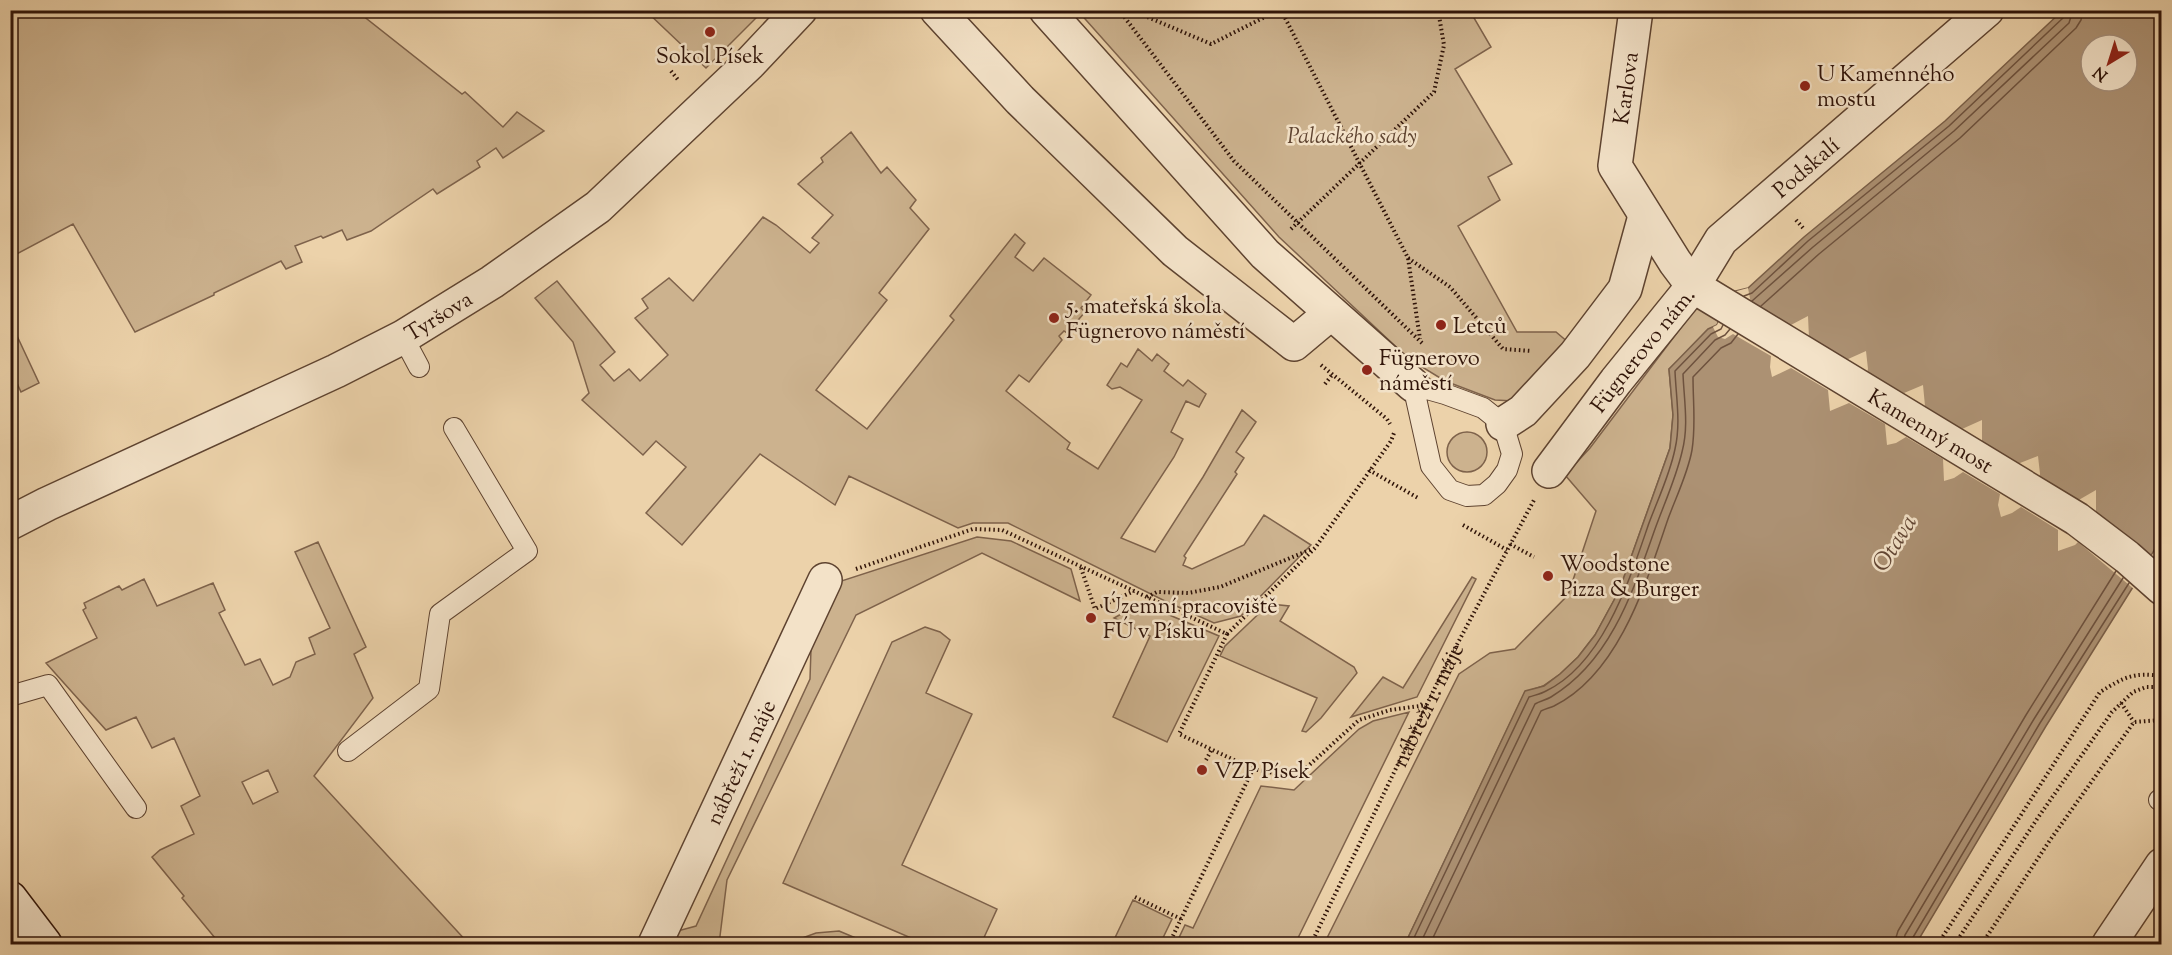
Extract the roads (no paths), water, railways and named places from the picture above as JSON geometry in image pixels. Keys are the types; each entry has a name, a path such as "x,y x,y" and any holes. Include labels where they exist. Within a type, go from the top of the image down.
{"street":[{"name":"Tyršova","path":"10,523 336,371 403,337 492,282 598,207 750,63 800,10"},
{"path":"937,10 1020,100 1175,251 1294,344 1331,313"},
{"path":"1046,10 1265,254 1413,385"},
{"name":"Karlova","path":"1615,166 1636,10"},
{"name":"Podskalí","path":"1707,295 1721,240 1987,10"},
{"name":"Fügnerovo nám.","path":"1549,471 1616,381 1707,295 1675,262 1615,166"},
{"path":"1503,424 1522,411 1575,355 1625,289 1645,216"},
{"name":"Kamenný most","path":"1707,295 2077,519 2127,557 2162,588"},
{"path":"1575,355 1616,381"},
{"name":"nábřeží 1. máje","path":"655,945 825,580"},
{"path":"2109,945 2162,865"},
{"path":"10,898 45,945"}],"lane":[{"path":"403,337 419,367"},
{"path":"1413,385 1483,408 1503,424 1512,454 1507,470 1497,484 1484,495 1467,496 1450,490 1431,466 1413,385"},
{"path":"348,751 429,689 440,614 528,551 454,428"},
{"path":"10,696 48,686 136,808"}],"water":[{"name":"Otava","path":"2062,11 2161,11 2161,538 1916,944 1405,944 1525,691 1544,686 1578,657 1595,635 1619,591 1670,448 1673,415 1669,369 1708,329 1717,325 1732,292 1748,288 1804,237 1945,121"}],"place":[{"name":"Sokol Písek","path":"710,32"},
{"name":"U Kamenného mostu","path":"1805,86"},
{"name":"5. mateřská škola Fügnerovo náměstí","path":"1054,318"},
{"name":"Letců","path":"1441,325"},
{"name":"Fügnerovo náměstí","path":"1367,370"},
{"name":"Woodstone Pizza & Burger","path":"1548,576"},
{"name":"Územní pracoviště FÚ v Písku","path":"1091,618"},
{"name":"VZP Písek","path":"1202,770"}],"park label":[{"name":"Palackého sady","path":"1352,135"}]}
